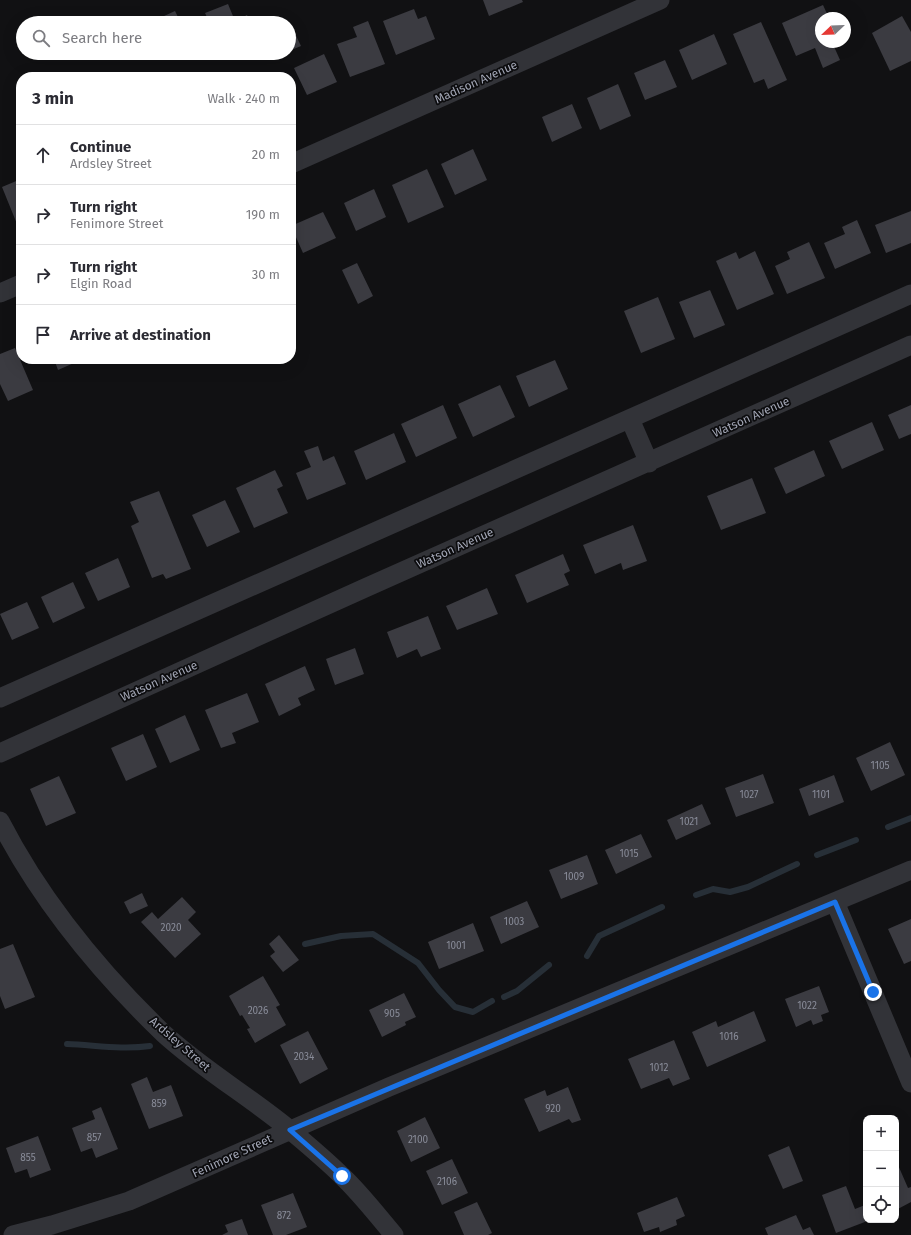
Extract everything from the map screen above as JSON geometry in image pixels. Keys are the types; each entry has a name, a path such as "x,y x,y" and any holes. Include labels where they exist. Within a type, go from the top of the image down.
{"street":[{"name":"Madison Avenue","path":"296,162 660,0"},
{"path":"0,293 16,286"},
{"path":"0,698 911,294"},
{"name":"Watson Avenue","path":"0,752 911,345"},
{"path":"630,419 649,463"},
{"name":"Ardsley Street","path":"0,821 14,850 32,878 100,966 164,1033 208,1069 290,1130 342,1176 394,1235"},
{"name":"Fenimore Street","path":"13,1235 52,1225 129,1201 290,1130 911,870"},
{"path":"835,902 911,1083"}],"building":[{"path":"483,0 522,0 523,2 489,16"},
{"path":"228,4 233,16 206,16 205,13"},
{"path":"823,5 826,12 815,12 815,48 796,56 782,23"},
{"path":"414,9 418,19 426,16 435,39 396,55 383,21"},
{"path":"175,11 178,16 164,16"},
{"path":"902,16 911,32 911,61 890,71 872,33"},
{"path":"368,21 385,64 350,77 337,44 357,37 353,27"},
{"path":"761,22 787,80 768,89 764,79 754,83 733,34"},
{"path":"714,34 727,64 692,80 679,50"},
{"path":"296,36 301,46 296,48"},
{"path":"815,48 835,48 840,60 823,68"},
{"path":"324,54 337,82 307,95 294,68"},
{"path":"665,60 677,87 645,100 634,73"},
{"path":"618,84 631,116 600,130 587,98"},
{"path":"572,104 582,128 552,142 542,117"},
{"path":"473,149 487,180 455,195 441,164"},
{"path":"427,169 444,207 408,223 392,185"},
{"path":"16,181 16,222 2,187"},
{"path":"374,189 386,217 356,231 344,203"},
{"path":"911,211 911,243 886,253 875,225"},
{"path":"323,212 336,238 303,253 296,237 296,224"},
{"path":"857,220 871,253 835,269 824,243 845,234 842,227"},
{"path":"809,242 825,278 787,294 775,266 790,259 787,252"},
{"path":"755,251 774,294 737,310 716,261 736,252 739,259"},
{"path":"357,263 373,296 358,304 342,270"},
{"path":"710,290 725,325 694,338 679,302"},
{"path":"658,297 675,339 641,353 624,311"},
{"path":"15,348 16,364 22,364 33,390 8,401 0,384 0,354"},
{"path":"555,360 568,389 529,407 516,376"},
{"path":"56,364 72,364 58,370"},
{"path":"500,385 515,417 473,437 458,404"},
{"path":"443,405 457,438 416,457 401,424"},
{"path":"911,405 911,434 899,439 888,415"},
{"path":"872,422 884,450 842,469 829,441"},
{"path":"394,433 406,462 366,480 354,451"},
{"path":"318,446 323,461 334,456 346,484 307,500 296,473 311,467 304,451"},
{"path":"814,450 825,476 786,494 774,468"},
{"path":"275,470 283,486 277,489 288,513 254,528 236,488"},
{"path":"752,478 766,513 721,530 707,496"},
{"path":"159,491 191,569 166,579 163,574 152,578 131,526 139,522 130,502"},
{"path":"225,500 240,532 207,547 192,515"},
{"path":"633,525 647,561 623,570 621,563 595,574 583,545"},
{"path":"563,554 570,571 564,574 569,585 527,603 515,575"},
{"path":"118,558 130,587 98,601 85,573"},
{"path":"73,582 85,608 53,623 41,597"},
{"path":"487,588 498,614 457,630 446,606"},
{"path":"27,602 39,628 12,640 0,614"},
{"path":"428,616 441,649 421,657 417,649 397,658 387,632"},
{"path":"355,648 364,674 335,685 326,659"},
{"path":"305,666 315,690 298,698 301,705 279,716 265,684"},
{"path":"247,693 259,722 232,733 236,743 221,748 205,710"},
{"path":"185,715 200,750 170,763 155,729"},
{"path":"143,734 157,767 126,781 111,748"},
{"path":"890,742 905,775 871,791 856,758"},
{"path":"763,774 774,803 736,817 725,788"},
{"path":"834,775 844,802 809,816 799,789"},
{"path":"59,776 76,813 46,826 30,789"},
{"path":"702,804 711,824 676,840 667,820"},
{"path":"641,834 652,857 616,874 605,850"},
{"path":"587,855 598,884 561,899 549,870"},
{"path":"142,893 148,906 130,914 124,902"},
{"path":"182,897 196,912 188,920 201,934 175,958 141,922 152,912 158,919"},
{"path":"527,901 539,927 501,944 490,917"},
{"path":"911,919 911,961 904,964 888,929"},
{"path":"473,923 484,951 439,969 428,942"},
{"path":"279,935 299,960 283,972 270,956 275,952 269,944"},
{"path":"13,944 35,997 5,1009 0,996 0,949"},
{"path":"263,976 280,1005 276,1007 286,1025 255,1043 247,1029 250,1028 242,1015 240,1016 229,996"},
{"path":"819,986 829,1012 821,1015 823,1021 813,1025 811,1020 796,1027 785,999"},
{"path":"404,993 416,1017 405,1022 406,1025 382,1037 369,1010"},
{"path":"754,1011 766,1041 707,1067 692,1032 716,1021 718,1027"},
{"path":"308,1031 328,1069 300,1084 280,1045"},
{"path":"674,1040 690,1079 673,1086 669,1078 641,1089 628,1059"},
{"path":"147,1077 153,1092 171,1085 183,1116 149,1129 131,1084"},
{"path":"568,1087 581,1120 572,1123 569,1119 539,1132 524,1099 545,1090 547,1096"},
{"path":"101,1107 118,1149 96,1158 92,1148 81,1152 72,1128 95,1119 92,1111"},
{"path":"425,1117 440,1148 411,1162 397,1131"},
{"path":"38,1136 51,1170 30,1178 27,1169 15,1173 6,1148"},
{"path":"789,1146 803,1181 783,1189 768,1155"},
{"path":"452,1159 468,1193 442,1205 426,1171"},
{"path":"899,1167 908,1188 911,1187 911,1202 899,1208"},
{"path":"846,1186 855,1209 863,1206 863,1223 836,1233 822,1195"},
{"path":"293,1193 307,1227 286,1235 273,1235 261,1205"},
{"path":"677,1197 685,1216 676,1220 677,1225 660,1232 659,1227 644,1232 637,1213"},
{"path":"477,1202 492,1233 488,1235 464,1235 454,1212"},
{"path":"796,1215 803,1230 810,1227 814,1235 768,1235 765,1228"},
{"path":"242,1219 248,1235 222,1235 228,1232 225,1225"}],"waterway":[{"path":"888,827 911,818"},
{"path":"817,855 856,840"},
{"path":"696,895 713,889 730,892 748,887 797,864"},
{"path":"587,956 599,936 662,907"},
{"path":"305,944 341,936 373,934 418,963 439,990 455,1007 473,1012 492,1001"},
{"path":"504,997 517,991 549,965"},
{"path":"67,1044 118,1047 150,1046"}],"route":[{"path":"342,1176 290,1130 389,1087 835,902 873,992"}]}
